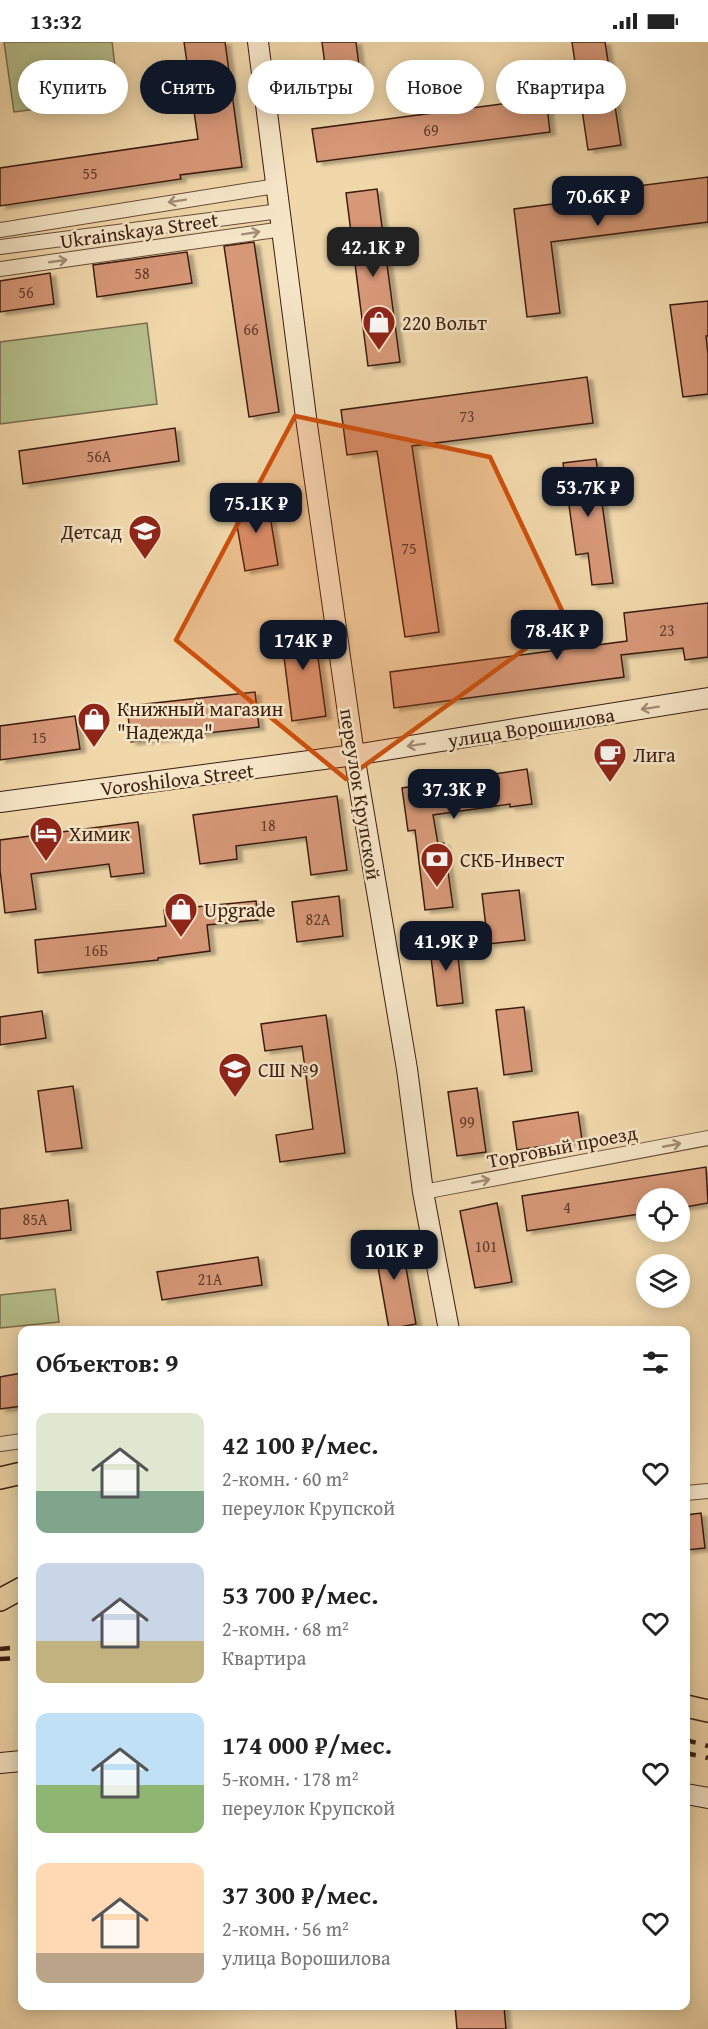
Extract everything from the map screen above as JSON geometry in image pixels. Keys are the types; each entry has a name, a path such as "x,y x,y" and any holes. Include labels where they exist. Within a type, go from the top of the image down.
{"main road":[{"path":"0,1478 18,1474"},
{"path":"0,1600 18,1590"},
{"path":"690,1707 708,1711"}],"street":[{"name":"переулок Крупской","path":"258,42 307,425 354,755 407,1069 423,1192 448,1326"},
{"name":"Ukrainskaya Street","path":"0,230 276,186"},
{"name":"Ukrainskaya Street","path":"0,269 281,220"},
{"path":"0,247 281,220"},
{"name":"улица Ворошилова","path":"354,755 708,698"},
{"name":"Voroshilova Street","path":"0,802 354,755"},
{"name":"Торговый проезд","path":"423,1192 708,1138"},
{"path":"0,1444 18,1442"},
{"path":"690,1493 708,1491"},
{"path":"0,1763 18,1761"},
{"path":"690,1795 708,1798"}],"highlighted area":[{"path":"295,416 490,457 566,619 346,779 176,640"}],"green space":[{"path":"4,42 112,42 114,60 18,60 18,111 14,112"},
{"path":"147,323 157,404 0,424 0,342"},
{"path":"55,1289 59,1322 0,1328 0,1295"}],"building":[{"path":"184,42 225,42 227,60 187,60"},
{"path":"322,42 356,42 358,60 324,60"},
{"path":"572,42 605,42 608,60 575,60"},
{"path":"496,105 496,114 548,114 550,132 317,162 312,129 425,114 484,114 484,106"},
{"path":"194,114 235,114 242,167 180,175 181,179 0,206 0,168 198,139"},
{"path":"583,114 616,114 621,145 588,150"},
{"path":"708,177 708,222 551,242 560,313 527,317 514,209 568,202 567,195"},
{"path":"377,189 400,362 368,366 346,193"},
{"path":"254,242 279,412 249,417 224,246"},
{"path":"187,252 192,283 97,297 93,265"},
{"path":"50,273 54,304 0,312 0,281"},
{"path":"708,301 708,336 706,336 708,394 683,397 670,305"},
{"path":"587,377 593,423 412,446 439,632 405,637 377,451 347,455 341,410"},
{"path":"175,428 179,461 23,484 19,451"},
{"path":"596,459 613,583 592,585 588,553 576,555 563,463"},
{"path":"267,497 278,565 245,571 233,503"},
{"path":"708,603 708,657 685,660 683,648 621,655 624,677 394,708 390,672 627,641 624,613"},
{"path":"313,621 326,716 292,721 280,625"},
{"path":"255,692 259,727 131,742 127,706"},
{"path":"75,716 80,749 0,760 0,726"},
{"path":"527,769 532,804 510,807 510,804 433,815 438,844 444,843 453,907 425,910 415,830 408,831 402,788"},
{"path":"337,796 347,870 311,875 306,837 236,846 237,859 200,864 193,815"},
{"path":"138,822 144,873 111,877 109,864 31,874 36,909 5,913 0,870 0,840"},
{"path":"519,890 525,940 488,944 482,894"},
{"path":"339,896 343,936 297,942 292,902"},
{"path":"256,901 258,920 207,925 210,951 158,958 158,960 38,973 35,940 166,926 164,910"},
{"path":"456,938 463,1003 437,1006 429,941"},
{"path":"524,1007 532,1071 504,1075 496,1010"},
{"path":"42,1011 46,1038 0,1045 0,1017"},
{"path":"326,1015 345,1153 280,1162 276,1135 313,1129 302,1046 265,1051 261,1024"},
{"path":"73,1086 82,1148 46,1152 38,1091"},
{"path":"477,1088 486,1152 457,1156 448,1092"},
{"path":"578,1112 582,1140 517,1150 513,1122"},
{"path":"706,1167 708,1203 690,1206 690,1188 636,1188 636,1215 527,1231 522,1196"},
{"path":"68,1200 71,1230 0,1239 0,1209"},
{"path":"497,1203 512,1282 475,1288 460,1211"},
{"path":"400,1234 416,1324 388,1326 373,1239"},
{"path":"258,1257 262,1285 162,1300 157,1272"},
{"path":"18,1374 18,1407 0,1409 0,1377"},
{"path":"701,1513 705,1548 690,1550 690,1514"},
{"path":"455,2010 504,2010 506,2029 457,2029"}],"railway":[{"path":"0,1649 18,1647"},
{"path":"0,1659 18,1658"},
{"path":"690,1741 708,1746"},
{"path":"690,1754 708,1758"}],"place":[{"name":"220 Вольт","path":"379,351"},
{"name":"Детсад","path":"145,560"},
{"name":"Книжный магазин \"Надежда\"","path":"94,748"},
{"name":"Лига","path":"610,783"},
{"name":"Химик","path":"46,862"},
{"name":"СКБ-Инвест","path":"437,888"},
{"name":"Upgrade","path":"181,938"},
{"name":"СШ №9","path":"235,1098"}]}
